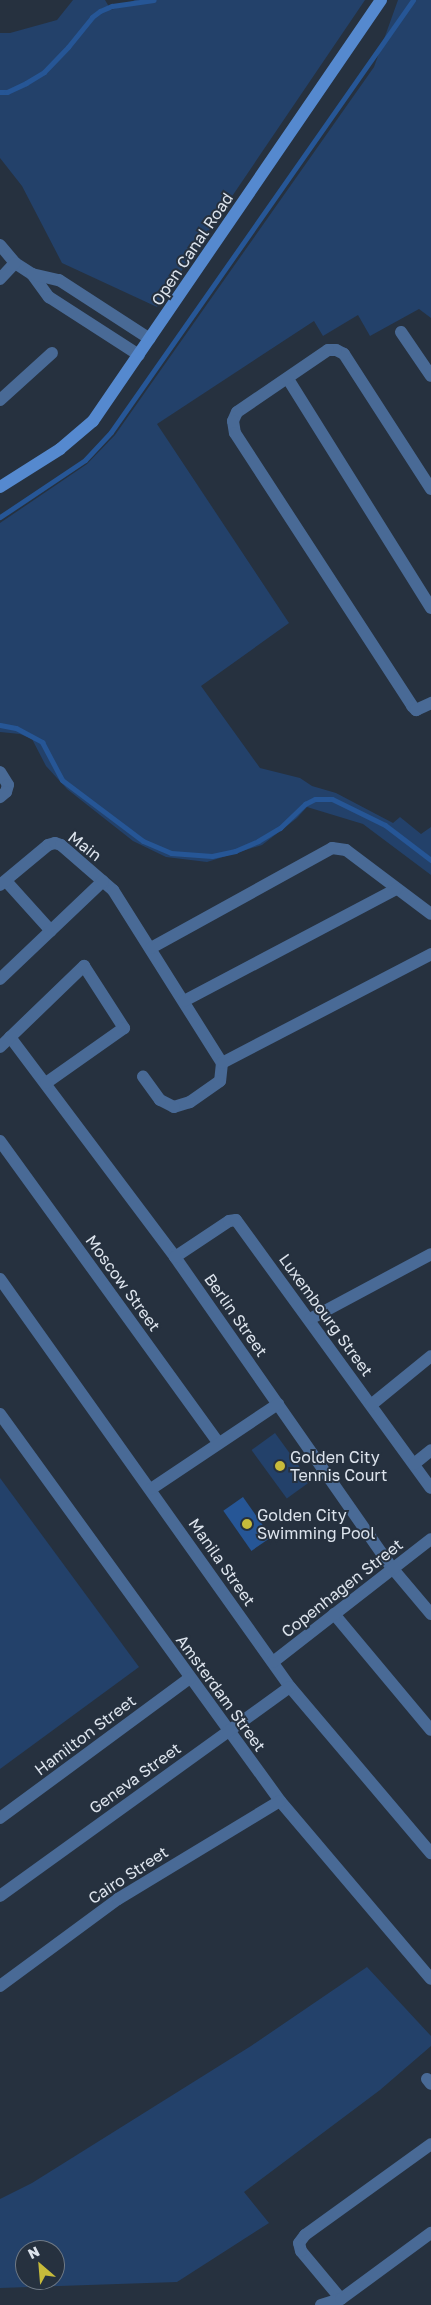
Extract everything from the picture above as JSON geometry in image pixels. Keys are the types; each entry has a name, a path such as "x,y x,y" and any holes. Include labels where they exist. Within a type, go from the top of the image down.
{"main road":[{"name":"Open Canal Road","path":"0,487 60,449 93,421 380,0"}],"street":[{"path":"0,245 15,263 32,274 59,280 150,339"},
{"path":"0,279 15,263"},
{"path":"32,274 49,297 139,355"},
{"path":"83,320 94,302"},
{"path":"401,332 431,376"},
{"path":"431,490 344,354 336,350 328,350 237,412 233,422 235,433 412,706 416,710 431,703"},
{"path":"0,400 52,353"},
{"path":"288,379 431,608"},
{"path":"0,772 8,785 6,792 0,796"},
{"name":"Main","path":"3,883 48,845 55,843 61,845 103,881"},
{"path":"151,948 332,848 346,850 431,914"},
{"path":"2,972 51,931 103,881 113,890 151,948 222,1063 220,1081 190,1102 174,1107 160,1100 143,1078"},
{"path":"3,883 51,931"},
{"path":"184,1001 396,889"},
{"path":"222,1063 431,954"},
{"path":"0,1047 84,966 124,1028 46,1083"},
{"name":"Berlin Street","path":"10,1037 175,1257 393,1569 431,1614"},
{"name":"Moscow Street","path":"0,1141 219,1443"},
{"name":"Luxembourg Street","path":"175,1257 229,1221 236,1220 431,1488"},
{"path":"310,1320 431,1254"},
{"name":"Manila Street","path":"0,1279 290,1687 431,1853"},
{"path":"371,1405 431,1356"},
{"path":"151,1489 278,1404"},
{"name":"Amsterdam Street","path":"0,1414 280,1801 431,1979"},
{"path":"414,1464 431,1450"},
{"name":"Copenhagen Street","path":"272,1662 431,1539"},
{"path":"334,1614 431,1730"},
{"name":"Hamilton Street","path":"0,1818 190,1678"},
{"name":"Geneva Street","path":"0,1896 290,1687"},
{"name":"Cairo Street","path":"0,1986 118,1898 280,1801"},
{"path":"341,2299 301,2251 299,2243 305,2235 431,2144"},
{"path":"321,2305 341,2299 431,2233"}],"shaded area":[{"path":"73,0 105,0 111,10 135,0 365,0 157,307 62,263 22,186 0,158 0,33 10,33 57,20"},
{"path":"398,0 431,0 431,318 419,309 370,336 358,315 323,336 314,321 157,424 289,623 201,686 260,768 300,778 312,786 336,793 393,823 400,817 421,834 431,827 431,875 363,824 307,807 297,818 262,845 207,862 166,857 133,841 67,789 46,766 32,739 20,734 0,732 0,523 87,464 115,435 374,67"},
{"name":"Golden City Tennis Court","path":"275,1433 310,1482 287,1499 252,1450"},
{"path":"0,1478 139,1667 0,1769"},
{"name":"Golden City Swimming Pool","path":"243,1497 271,1537 251,1551 223,1511"},
{"path":"367,1967 431,2036 431,2046 380,2090 244,2192 269,2223 177,2282 65,2286 65,2240 15,2240 15,2287 0,2288 0,2199 32,2183 251,2046"}],"waterway":[{"path":"0,92 7,92 44,72 68,47 92,17 100,11 112,6 154,0"},
{"path":"0,517 85,460 111,432 413,0"},
{"path":"0,725 16,728 42,742 62,780 143,841 171,853 212,856 235,851 258,841 280,828 305,804 315,799 332,799 385,825 431,860"}],"place":[{"name":"Golden City Tennis Court","path":"280,1466"},
{"name":"Golden City Swimming Pool","path":"247,1524"}]}
